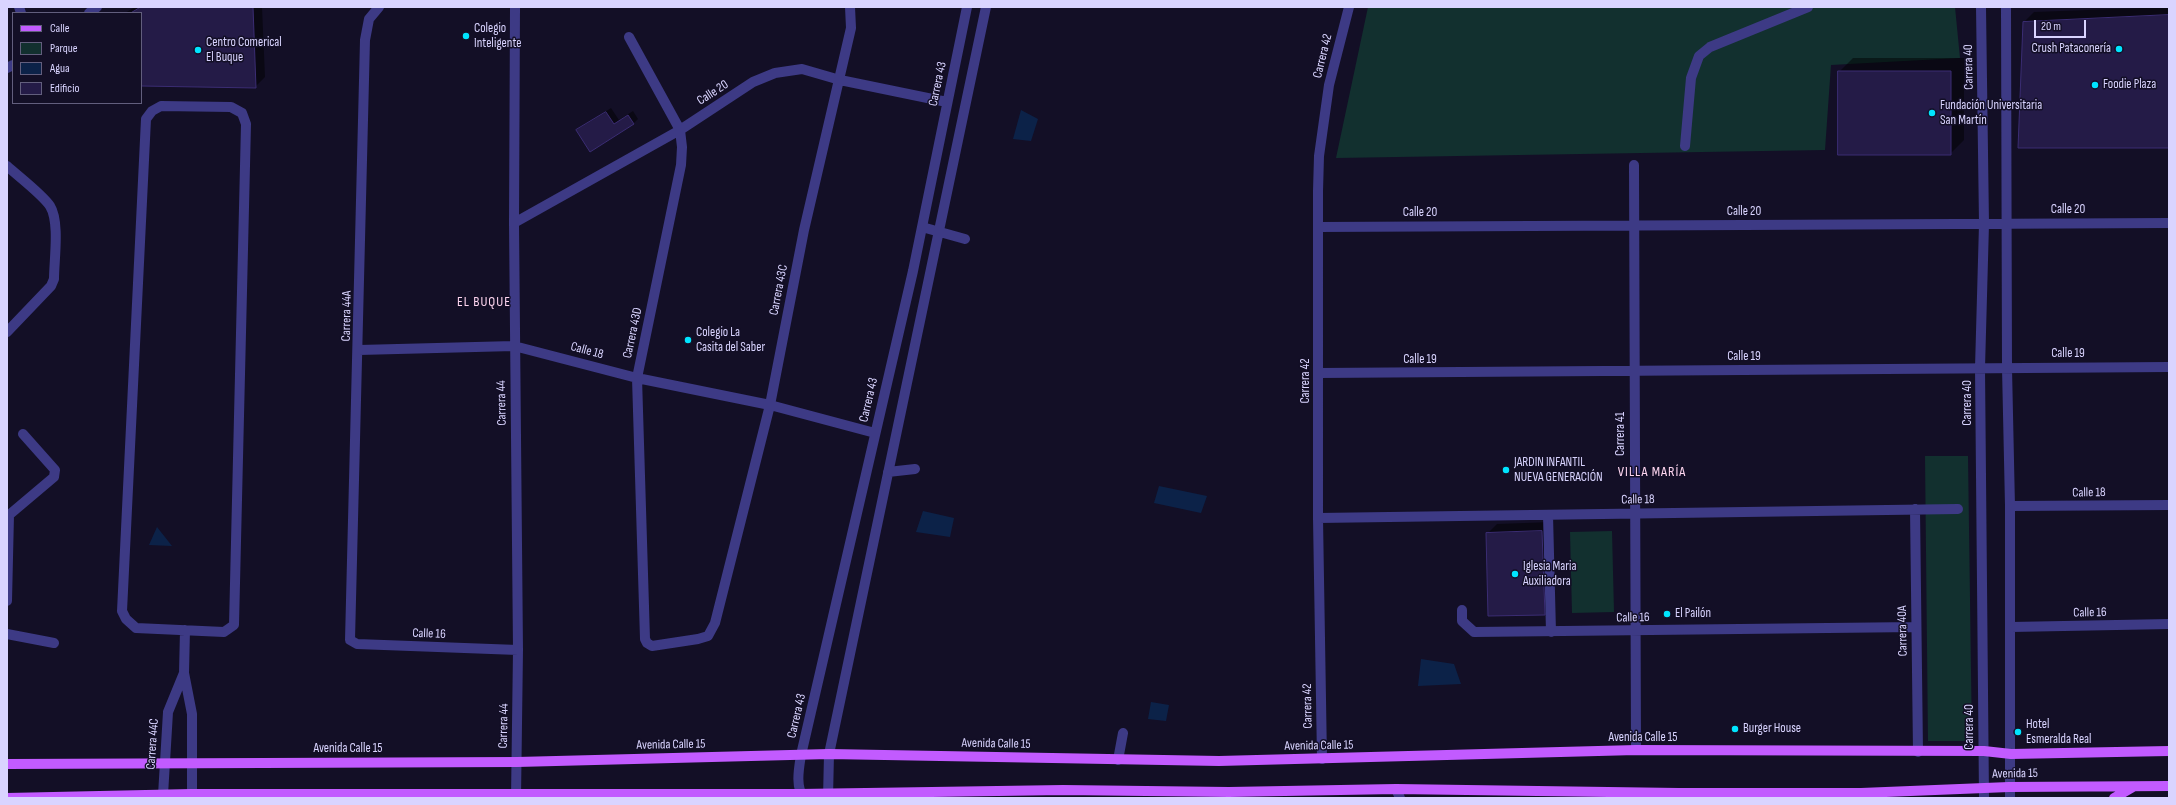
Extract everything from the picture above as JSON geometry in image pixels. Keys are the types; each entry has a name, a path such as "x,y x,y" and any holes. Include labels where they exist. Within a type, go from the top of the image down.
{"main road":[{"name":"Avenida Calle 15","path":"7,764 517,762 829,754 1219,761 1636,750 1984,751"},
{"name":"Avenida 15","path":"1984,751 2011,754 2169,751"},
{"name":"Avenida 15","path":"1861,792 1984,793 2010,787 2169,786"},
{"path":"2114,798 2134,787"},
{"path":"7,798 192,794 340,796 828,796 1063,790 1229,795 1861,792 1871,798"}],"street":[{"name":"Carrera 44A","path":"349,630 359,350 365,40 369,19 379,7"},
{"name":"Carrera 44","path":"515,7 514,346 518,650 516,796"},
{"name":"Carrera 43C","path":"698,639 708,636 716,623 770,405 804,230 851,28 850,7"},
{"name":"Carrera 43","path":"802,796 798,770 801,755 922,227 967,7"},
{"path":"828,796 829,754 940,232 986,7"},
{"name":"Carrera 42","path":"1322,759 1318,518 1319,163 1323,120 1335,58 1349,7"},
{"path":"1685,146 1691,78 1699,56 1710,47 1808,7"},
{"name":"Carrera 40","path":"1981,7 1984,224 1980,368 1984,793"},
{"path":"2006,7 2007,368 2011,627 2010,798"},
{"name":"Carrera 43D","path":"630,37 680,130 682,148 681,165 637,378 645,639 647,643 652,646 698,639"},
{"name":"Calle 20","path":"514,223 680,130 753,82 775,73 802,69 840,80 947,102"},
{"path":"161,106 231,107 242,113 246,124 234,625 224,632 185,630 136,628 126,619 122,611 146,119 152,111 161,106"},
{"name":"Carrera 41","path":"1634,165 1634,631 1636,750"},
{"path":"7,166 47,202 53,211 55,222 54,279 51,286 7,332"},
{"name":"Calle 20","path":"1318,227 2169,223"},
{"path":"922,227 965,239"},
{"name":"Calle 18","path":"359,350 514,346 637,378 770,405 874,433"},
{"name":"Calle 19","path":"1319,373 2169,367"},
{"path":"7,601 8,513 54,477 54,470 23,434"},
{"path":"888,472 915,469"},
{"name":"Calle 18","path":"2010,506 2169,505"},
{"name":"Carrera 40A","path":"1915,509 1918,752"},
{"name":"Calle 18","path":"1318,518 1958,509"},
{"path":"1548,515 1551,632"},
{"name":"Calle 16","path":"1462,610 1462,621 1474,632 1916,627"},
{"name":"Calle 16","path":"2011,627 2169,624"},
{"name":"Carrera 44C","path":"185,630 184,673 192,714 192,794"},
{"name":"Calle 16","path":"349,630 350,640 357,644 518,650"},
{"path":"7,634 54,643"},
{"name":"Carrera 44C","path":"163,795 168,712 184,673"},
{"path":"1118,760 1123,733"}],"green space":[{"path":"1368,7 1955,7 1960,58 1831,65 1825,150 1336,158"},
{"path":"1925,456 1968,456 1972,741 1928,741"},
{"path":"1612,531 1614,612 1572,613 1570,532"}],"water":[{"path":"1021,110 1038,119 1031,141 1013,139"},
{"path":"1159,486 1207,496 1201,513 1154,503"},
{"path":"923,511 954,518 950,537 916,532"},
{"path":"157,527 172,546 149,545"},
{"path":"1421,659 1454,664 1461,684 1418,686"},
{"path":"1151,702 1169,705 1166,721 1148,719"}],"building":[{"name":"Centro Comerical El Buque","path":"141,7 253,7 256,88 142,86 142,12 133,12"},
{"name":"Foodie Plaza","path":"2169,15 2169,148 2018,148 2023,22"},
{"name":"Fundación Universitaria San Martín","path":"1838,71 1951,71 1951,155 1838,155"},
{"path":"606,112 614,124 628,115 634,124 590,152 576,130"},
{"name":"Iglesia Maria Auxiliadora","path":"1542,531 1545,615 1488,616 1486,533"}],"place":[{"name":"Colegio Inteligente","path":"466,36"},
{"name":"Crush Pataconería","path":"2119,49"},
{"name":"Centro Comerical El Buque","path":"198,50"},
{"name":"Foodie Plaza","path":"2095,85"},
{"name":"Fundación Universitaria San Martín","path":"1932,113"},
{"name":"Colegio La Casita del Saber","path":"688,340"},
{"name":"JARDIN INFANTIL NUEVA GENERACIÓN","path":"1506,470"},
{"name":"Iglesia Maria Auxiliadora","path":"1515,574"},
{"name":"El Pailón","path":"1667,614"},
{"name":"Burger House","path":"1735,729"},
{"name":"Hotel Esmeralda Real","path":"2018,732"}],"district":[{"name":"EL BUQUE","path":"484,302"},
{"name":"VILLA MARÍA","path":"1652,472"}]}
